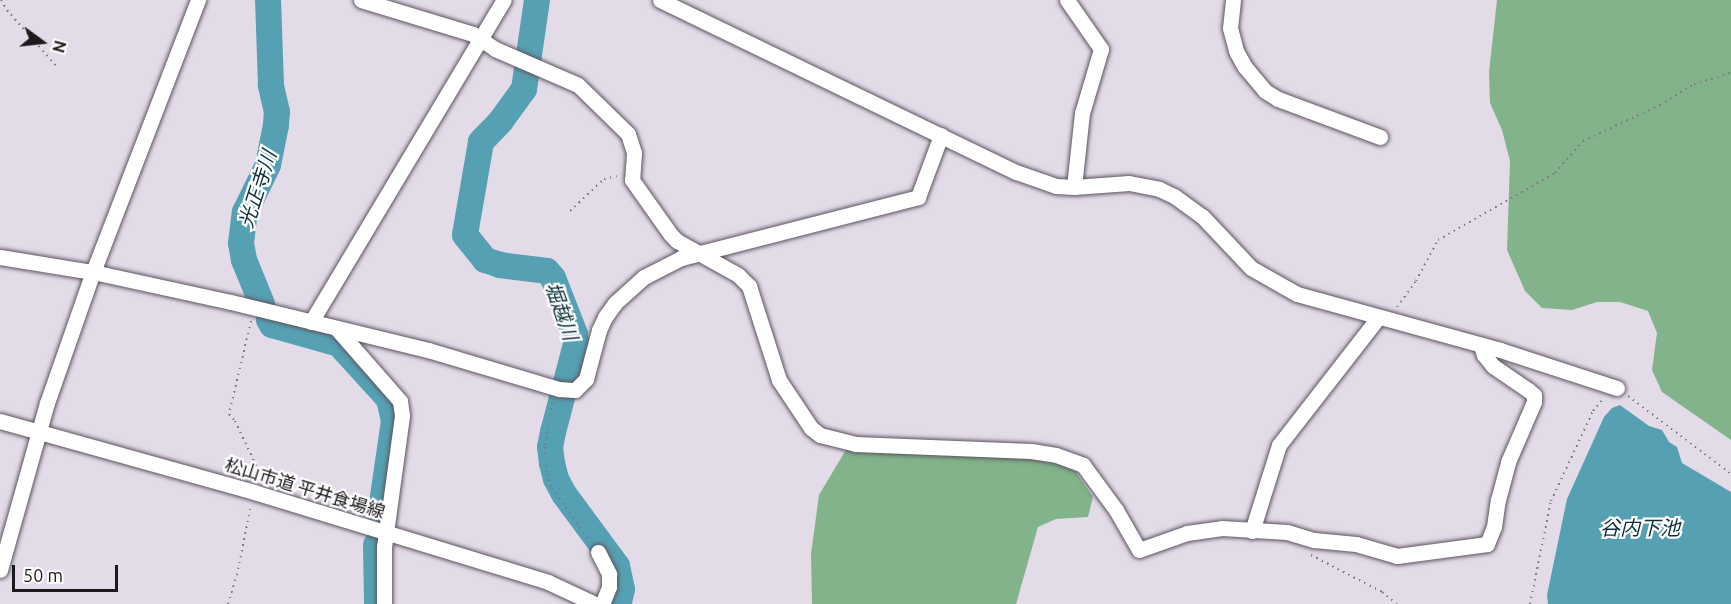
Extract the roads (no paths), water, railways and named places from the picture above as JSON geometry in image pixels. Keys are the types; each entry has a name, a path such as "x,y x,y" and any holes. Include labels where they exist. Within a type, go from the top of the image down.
{"street":[{"path":"0,570 39,431 93,272 198,0"},
{"path":"361,0 481,39 495,49 578,85 628,134 634,153 632,180 670,235 738,275 750,286 778,380 811,428 820,435 855,444 1031,451 1056,455 1083,465 1116,510 1139,550 1207,529 1287,532 1314,540 1340,541 1396,556 1487,544 1492,536 1508,462 1534,402 1534,395 1493,366 1481,345"},
{"path":"312,322 504,0"},
{"path":"660,0 1016,172 1047,183 1074,187 1129,183 1166,192 1202,216 1236,256 1277,285 1298,294 1481,345 1617,388"},
{"path":"1067,0 1101,48 1082,113 1074,187"},
{"path":"1233,0 1230,28 1236,51 1245,67 1265,92 1380,137"},
{"path":"0,256 93,272 254,308 428,350 561,389 575,390 586,379 599,330 615,303 652,273 681,258 701,255 918,197 941,135"},
{"path":"1252,531 1279,445 1383,319"},
{"path":"337,329 400,401 402,416 386,532 383,571 384,604"},
{"name":"松山市道 平井食場線","path":"0,421 254,492 386,532 548,582 595,604"},
{"path":"598,552 609,574 609,587 603,604"}],"water":[{"name":"谷内下池","path":"1620,405 1649,426 1662,430 1669,442 1677,447 1682,463 1731,492 1731,604 1548,604 1547,595 1567,499 1604,417 1612,408"}],"waterway":[{"name":"光正寺川","path":"262,304 244,260 241,243 245,212 268,165 276,125 277,112 271,85 268,0"},
{"name":"堀越川","path":"537,0 524,89 501,121 481,142 465,235 485,260 500,265 547,271 553,278 575,334 576,344 553,432 550,447 552,463 556,479 564,494 617,566 622,589 619,602"},
{"name":"光正寺川","path":"269,320 272,325 339,344 389,399 394,421 380,517"},
{"name":"光正寺川","path":"376,545 377,604"}]}
